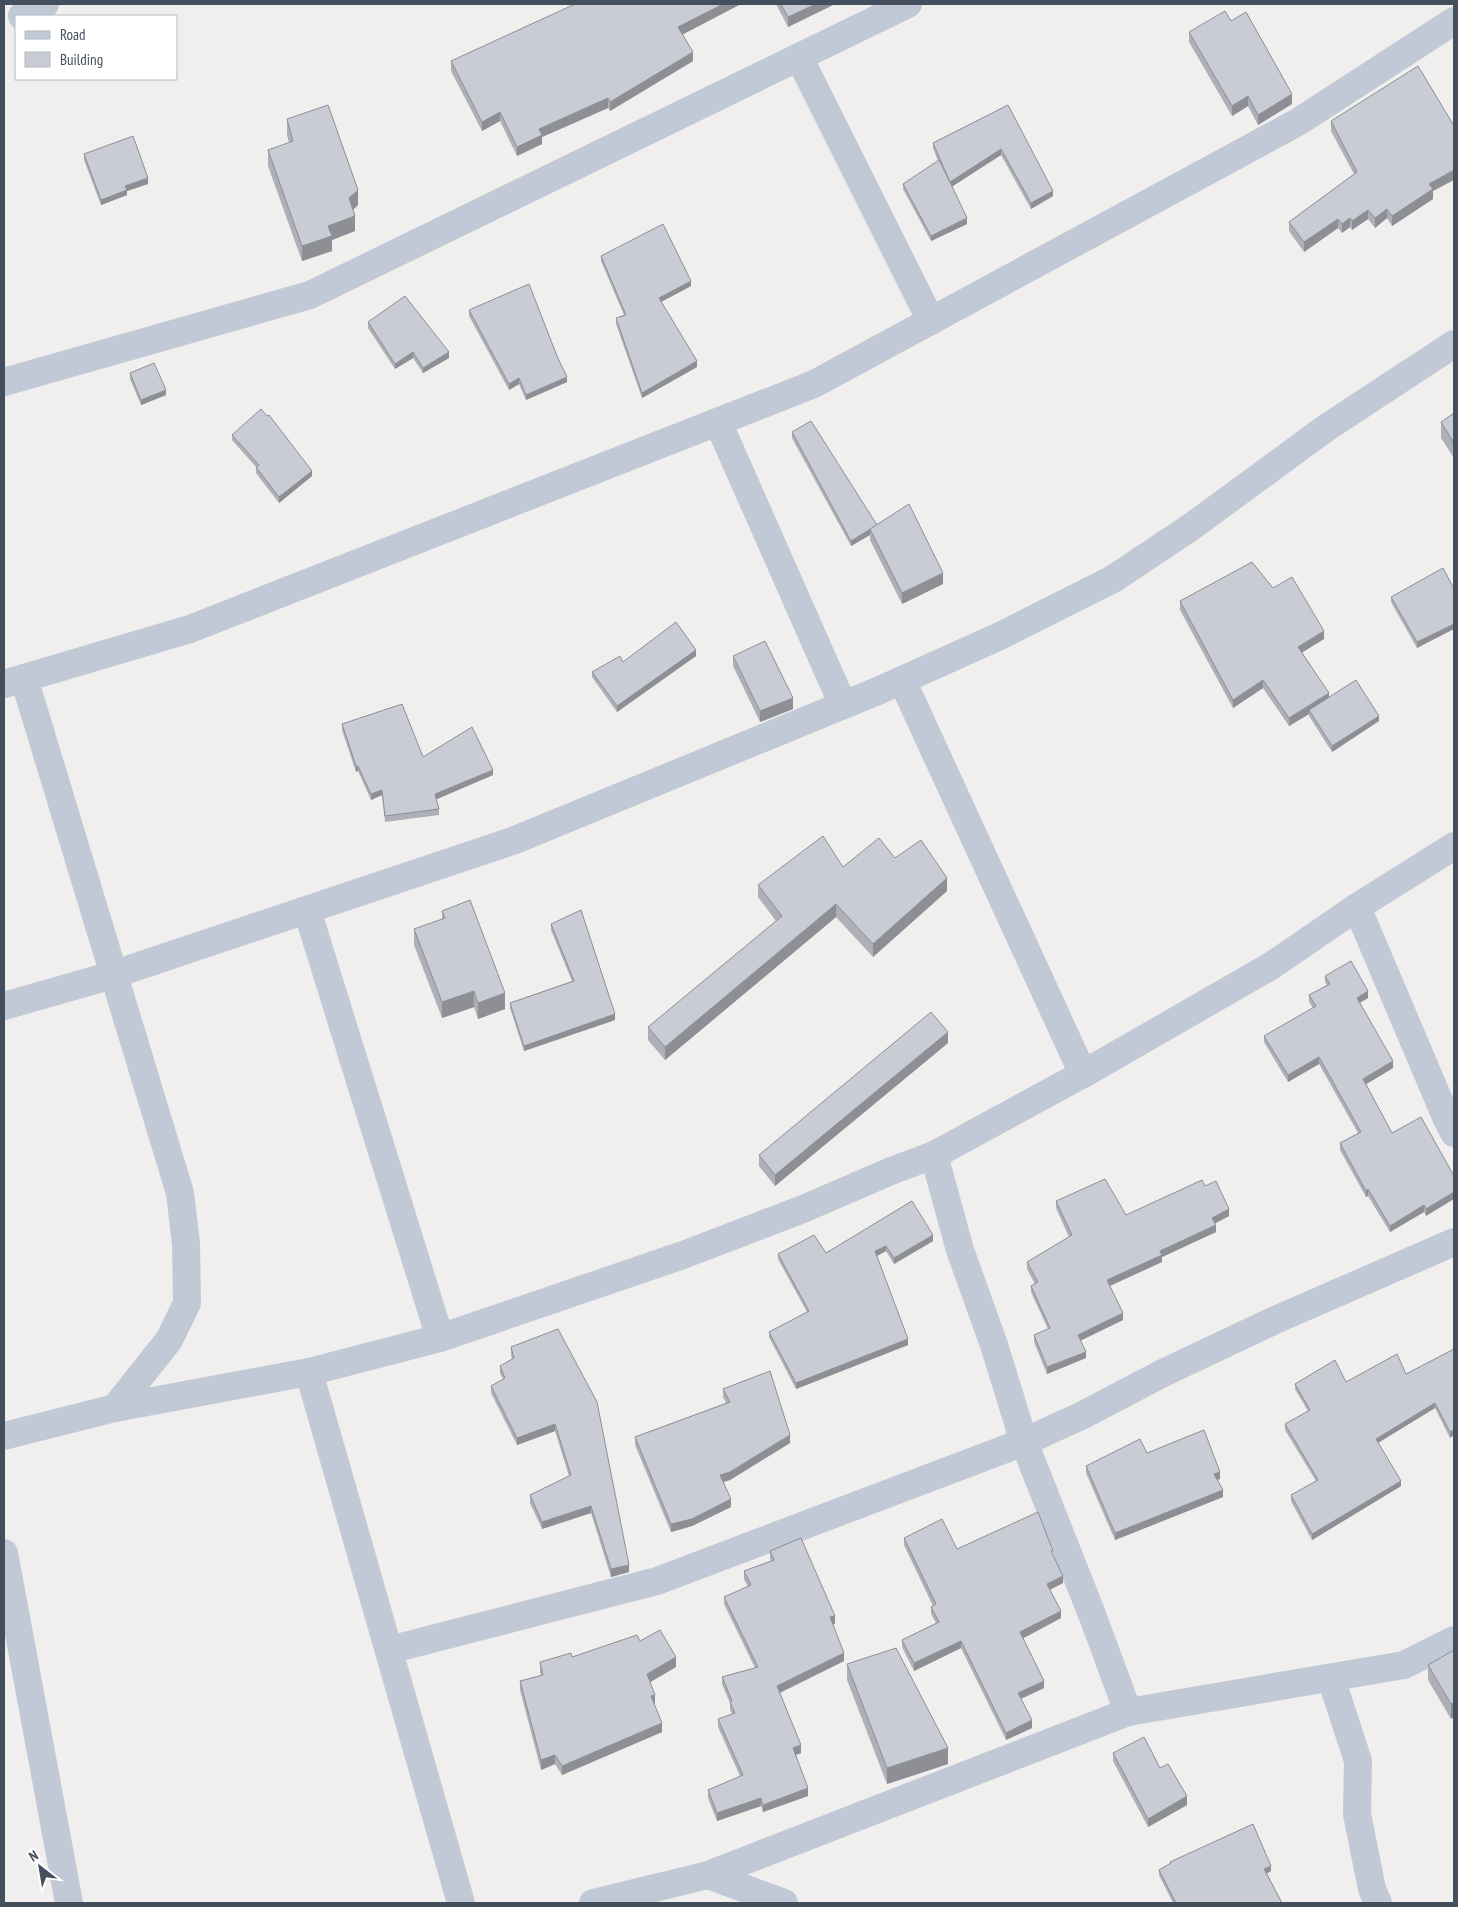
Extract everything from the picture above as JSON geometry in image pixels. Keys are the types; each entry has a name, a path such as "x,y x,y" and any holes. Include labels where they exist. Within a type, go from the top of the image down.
{"street":[{"path":"24,15 45,4"},
{"path":"4,382 310,295 908,4"},
{"path":"115,1408 170,1340 188,1303 186,1244 180,1194 114,974 14,681 190,629 814,384 1298,122 1454,21"},
{"path":"799,57 931,321"},
{"path":"4,1006 114,974 515,840 843,705 1000,636 1113,578 1191,527 1326,428 1454,345"},
{"path":"718,422 843,705"},
{"path":"902,680 1083,1074"},
{"path":"4,1436 115,1408 309,1372 440,1338 683,1255 803,1210 891,1171 934,1155 1083,1074 1271,966 1357,907 1454,846"},
{"path":"1357,907 1454,1133"},
{"path":"307,910 440,1338"},
{"path":"934,1155 960,1250 994,1345 1024,1442 1128,1712"},
{"path":"389,1650 657,1581 1024,1442 1083,1415 1163,1373 1264,1325 1454,1242"},
{"path":"309,1372 461,1903"},
{"path":"4,1553 69,1903"},
{"path":"593,1903 708,1875 1128,1712 1404,1665 1454,1640"},
{"path":"1331,1678 1358,1761 1357,1814 1372,1889 1378,1903"},
{"path":"708,1875 784,1903"}],"building":[{"path":"575,4 723,4 678,27 693,52 610,102 608,98 539,129 542,135 517,147 500,112 482,122 451,61"},
{"path":"781,4 816,4 788,17"},
{"path":"1225,11 1231,21 1246,12 1292,94 1258,115 1248,96 1232,106 1189,32"},
{"path":"1418,66 1454,126 1454,170 1429,184 1433,189 1392,216 1387,209 1375,218 1368,210 1352,221 1350,218 1342,224 1338,219 1304,242 1289,222 1357,172 1331,121"},
{"path":"328,105 358,190 349,198 355,216 328,226 332,236 302,246 268,150 293,141 287,119"},
{"path":"1008,105 1053,191 1031,203 1001,149 950,182 933,143"},
{"path":"133,136 148,178 125,186 127,190 101,200 84,154"},
{"path":"939,160 967,218 931,236 903,184"},
{"path":"663,224 691,281 659,298 697,361 642,393 616,318 626,315 601,256"},
{"path":"529,284 567,377 526,395 519,378 509,384 469,310"},
{"path":"405,296 449,352 423,368 413,352 395,364 368,322"},
{"path":"154,363 166,390 141,400 130,373"},
{"path":"261,409 267,416 269,415 312,471 279,497 256,467 259,465 232,435"},
{"path":"1454,413 1454,443 1441,422"},
{"path":"811,421 877,525 851,541 792,432"},
{"path":"909,504 943,573 902,593 870,529"},
{"path":"1252,562 1273,588 1292,577 1324,631 1298,647 1329,693 1289,718 1263,680 1233,700 1180,601"},
{"path":"1443,568 1454,589 1454,624 1417,642 1391,597"},
{"path":"676,622 696,650 617,706 592,672 620,656 623,662"},
{"path":"765,641 793,698 760,711 733,656"},
{"path":"1356,680 1379,716 1332,746 1309,710"},
{"path":"402,704 423,757 472,727 493,770 435,794 439,809 385,816 382,790 371,794 358,766 356,766 342,724"},
{"path":"823,836 843,867 879,838 895,858 921,840 947,878 873,944 836,904 665,1047 648,1027 782,916 758,885"},
{"path":"470,900 505,993 478,1003 474,991 442,1002 414,929 445,918 442,911"},
{"path":"581,910 615,1014 524,1046 510,1003 574,981 551,924"},
{"path":"1351,961 1368,991 1357,998 1393,1061 1363,1079 1392,1133 1421,1117 1454,1176 1454,1192 1426,1209 1424,1205 1390,1226 1368,1189 1366,1191 1340,1143 1361,1132 1319,1057 1288,1075 1264,1036 1316,1006 1309,995 1330,984 1325,976"},
{"path":"931,1012 948,1032 775,1175 759,1155"},
{"path":"1105,1179 1126,1215 1202,1180 1205,1186 1216,1181 1229,1209 1212,1218 1216,1225 1160,1251 1162,1255 1107,1280 1123,1313 1078,1335 1086,1352 1047,1367 1034,1335 1050,1328 1031,1286 1038,1282 1027,1262 1072,1235 1056,1201"},
{"path":"912,1201 933,1235 894,1258 886,1246 875,1251 908,1339 796,1383 769,1332 809,1311 778,1254 814,1235 826,1253"},
{"path":"558,1329 597,1402 629,1565 611,1569 591,1506 542,1522 530,1495 571,1475 555,1424 517,1438 491,1386 505,1378 500,1366 514,1358 511,1347"},
{"path":"1454,1349 1454,1430 1450,1432 1435,1403 1376,1439 1401,1481 1312,1534 1291,1495 1318,1480 1285,1424 1310,1410 1295,1384 1335,1360 1346,1382 1397,1354 1406,1374"},
{"path":"770,1371 790,1435 730,1472 720,1475 731,1499 692,1519 671,1524 635,1437 730,1402 723,1389"},
{"path":"1204,1430 1220,1472 1214,1474 1223,1490 1115,1533 1086,1466 1140,1439 1147,1453"},
{"path":"1038,1512 1053,1551 1051,1551 1063,1576 1047,1584 1061,1611 1020,1632 1044,1681 1018,1693 1032,1720 1006,1733 961,1641 914,1663 902,1640 939,1622 931,1607 936,1604 904,1538 942,1519 957,1549"},
{"path":"801,1538 835,1616 830,1617 844,1653 777,1686 801,1745 793,1748 808,1788 763,1805 761,1798 717,1813 708,1790 743,1775 718,1719 735,1713 722,1677 758,1667 724,1597 751,1585 744,1571 774,1560 770,1551"},
{"path":"660,1630 676,1657 647,1674 655,1695 651,1696 662,1723 562,1766 555,1755 541,1760 520,1681 543,1675 540,1662 571,1653 572,1657 637,1635 640,1641"},
{"path":"896,1648 948,1748 887,1768 847,1664"},
{"path":"1454,1650 1454,1703 1451,1704 1428,1665"},
{"path":"1144,1737 1160,1768 1168,1764 1187,1796 1148,1819 1113,1753"},
{"path":"1253,1824 1271,1866 1264,1869 1282,1903 1176,1903 1159,1870 1170,1862"}]}
